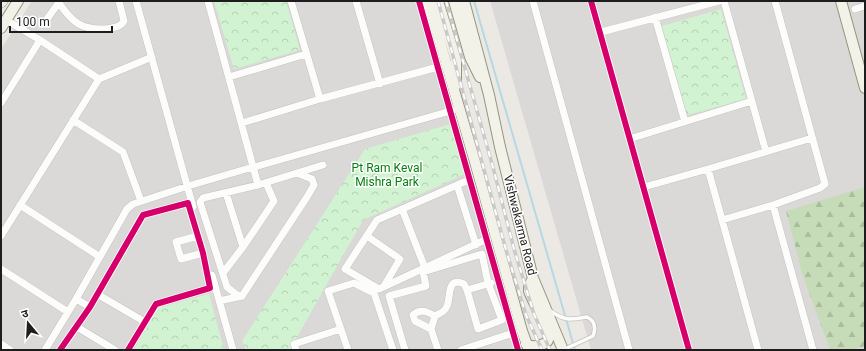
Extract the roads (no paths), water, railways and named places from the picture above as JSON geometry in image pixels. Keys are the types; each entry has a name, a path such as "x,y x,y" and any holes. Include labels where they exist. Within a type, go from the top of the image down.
{"main road":[{"path":"3,24 18,1"},
{"path":"428,1 456,94"},
{"path":"438,1 456,60 456,94"},
{"path":"454,1 470,57 489,95"},
{"path":"464,1 489,95"},
{"path":"841,1 865,86"},
{"name":"Vishwakarma Road","path":"456,94 455,110 500,275 524,348"},
{"name":"Vishwakarma Road","path":"489,95 500,146 533,278 545,307 568,348"},
{"path":"524,348 530,346 540,346 549,340 548,331 529,290 529,286 533,278"}],"street":[{"path":"47,19 59,2 70,18 79,25 91,29 118,27 123,24 124,21 119,1"},
{"path":"136,1 188,186 202,244 233,350"},
{"path":"208,1 242,123 256,166 258,185"},
{"path":"291,1 320,100"},
{"path":"356,1 380,84"},
{"path":"420,1 438,67 455,110 464,182 476,245"},
{"path":"533,1 629,350"},
{"path":"591,1 601,32 629,139 644,187 689,350"},
{"path":"601,32 719,1"},
{"path":"724,1 766,152"},
{"path":"722,220 773,205 820,188 825,184 775,1"},
{"path":"855,9 865,6"},
{"path":"655,17 684,122"},
{"path":"3,24 40,40 99,79"},
{"path":"1,103 40,40"},
{"path":"229,77 306,54"},
{"path":"1,236 99,79 152,57"},
{"path":"242,123 438,67"},
{"path":"629,139 752,101"},
{"path":"44,350 76,299 127,209 133,204 256,166 455,110"},
{"path":"73,120 123,152 141,201"},
{"path":"644,187 812,138"},
{"path":"242,296 237,295 228,287 200,202 204,198 258,185 323,165"},
{"path":"708,169 758,350"},
{"path":"219,301 242,296 314,185 312,179 297,173"},
{"path":"223,273 274,202 266,182"},
{"path":"464,182 377,220 345,269 379,288 487,239"},
{"path":"464,182 500,275 513,333 524,348"},
{"path":"226,193 243,247"},
{"path":"60,350 90,307 143,215 188,203 198,236 202,244 210,288 156,304 128,350"},
{"path":"20,205 100,257"},
{"path":"773,205 813,350"},
{"path":"402,209 425,268"},
{"path":"198,236 176,242 181,259 203,253"},
{"path":"367,236 400,259 384,286"},
{"path":"405,350 389,296 426,286 423,272 482,254 488,283 502,320 478,329 464,284 460,282 453,284 449,290 448,305 445,311 435,316 431,329 435,349"},
{"path":"1,269 68,312"},
{"path":"467,290 488,283 500,275"},
{"path":"348,350 328,291 354,283 374,293 393,350"},
{"path":"97,294 145,322"},
{"path":"76,299 90,307"},
{"path":"431,329 415,321 413,315 421,310 435,316"},
{"path":"77,327 105,348 115,350"},
{"path":"296,350 294,344 341,329"},
{"path":"461,350 513,333"},
{"path":"1,344 10,350"}],"lane":[{"path":"844,12 855,9"},
{"path":"545,307 556,315 566,319 587,316 592,320 595,330 593,336 568,348"}],"waterway":[{"path":"474,1 575,350"}],"railway":[{"path":"438,1 506,250 526,315 542,350"},
{"path":"446,1 494,171 514,249 534,314 550,350"}],"park label":[{"name":"Pt Ram Keval Mishra Park","path":"387,175"}]}
